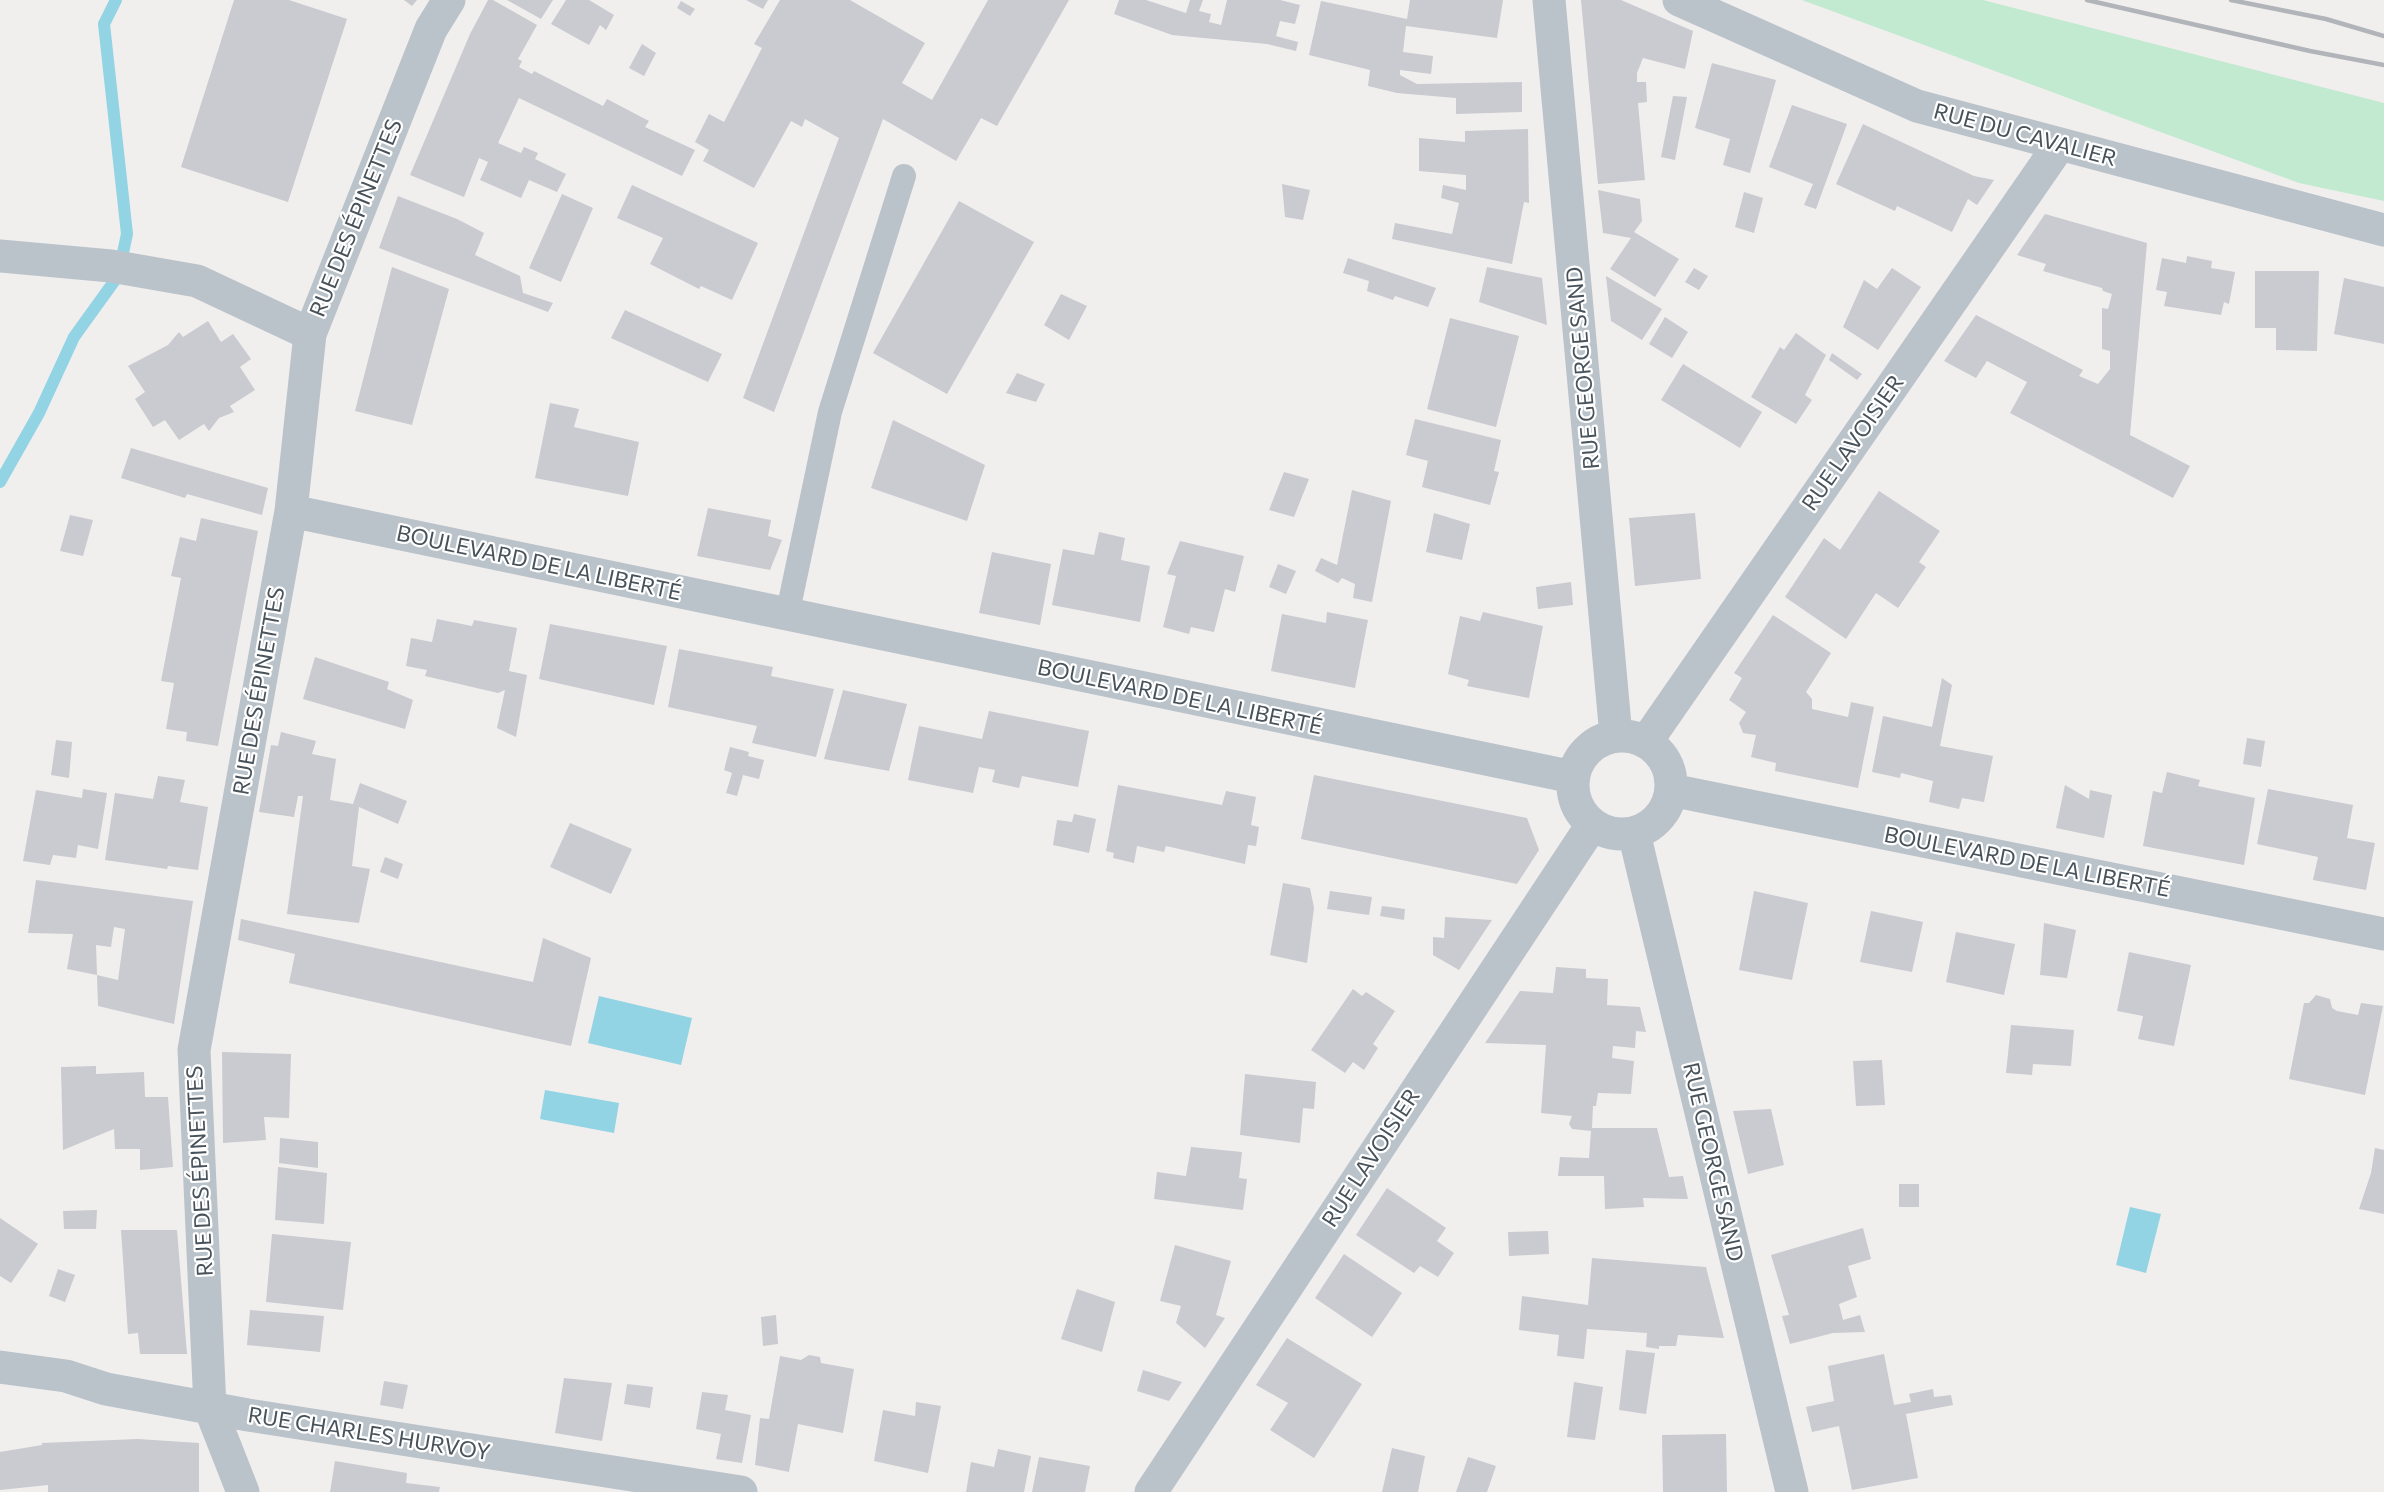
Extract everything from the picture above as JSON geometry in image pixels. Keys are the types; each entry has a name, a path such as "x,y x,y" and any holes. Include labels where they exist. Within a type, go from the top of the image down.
{"street":[{"name":"RUE DES ÉPINETTES","path":"243,1492 210,1408 194,1050 291,511 310,334 431,29 449,0"},
{"name":"RUE GEORGE SAND","path":"1549,0 1631,739"},
{"name":"RUE DU CAVALIER","path":"1679,0 1917,106 2384,230"},
{"name":"RUE LAVOISIER","path":"1631,739 2060,144"},
{"path":"0,256 120,267 197,281 310,334"},
{"name":"BOULEVARD DE LA LIBERTÉ","path":"291,511 787,616 1573,777"},
{"path":"1631,739 1665,762 1671,790 1667,805 1648,827 1634,833 1605,832 1592,825 1576,803 1573,777 1578,762 1587,750 1600,741 1631,739"},
{"name":"BOULEVARD DE LA LIBERTÉ","path":"1671,790 2384,934"},
{"name":"RUE LAVOISIER","path":"1151,1492 1592,825"},
{"name":"RUE GEORGE SAND","path":"1634,833 1792,1492"},
{"name":"RUE CHARLES HURVOY","path":"0,1367 66,1376 106,1389 210,1408 741,1492"}],"lane":[{"path":"787,616 830,412 904,176"}],"green space":[{"path":"1802,0 1983,0 2384,103 2384,201 2299,183"}],"water":[{"path":"599,996 692,1018 681,1065 588,1043"},
{"path":"545,1090 619,1103 614,1133 540,1119"},
{"path":"2130,1207 2161,1214 2146,1273 2116,1265"}],"building":[{"path":"234,0 289,0 347,19 288,202 181,167"},
{"path":"404,0 417,0 412,6"},
{"path":"488,0 493,0 537,25 518,59 522,61 519,67 532,74 534,71 603,106 607,99 649,121 645,127 695,150 682,176 519,98 498,143 521,153 524,147 538,153 535,159 566,174 557,192 529,180 521,198 480,180 488,162 479,158 464,197 410,175 470,34"},
{"path":"507,0 553,0 541,19"},
{"path":"566,0 589,0 614,15 606,30 600,25 589,45 551,24"},
{"path":"746,0 768,0 763,9"},
{"path":"780,0 850,0 925,43 902,83 932,100 988,0 1069,0 997,126 981,118 956,161 883,119 774,412 743,398 839,138 805,119 802,127 791,121 754,188 703,161 709,150 695,142 709,114 724,122 762,48 754,44"},
{"path":"1119,0 1146,0 1186,13 1190,0 1203,0 1199,11 1211,14 1209,22 1221,25 1227,0 1280,0 1300,5 1295,24 1280,21 1276,36 1298,42 1296,51 1267,44 1172,35 1114,14"},
{"path":"1410,0 1503,0 1497,38 1406,26 1403,52 1433,56 1431,74 1400,70 1400,75 1417,84 1522,82 1522,112 1456,114 1456,98 1397,93 1368,86 1370,70 1309,55 1321,1 1407,19"},
{"path":"1581,0 1621,0 1693,31 1685,69 1643,58 1637,73 1637,82 1646,82 1647,102 1638,103 1645,180 1598,184"},
{"path":"681,1 695,9 690,16 677,8"},
{"path":"642,44 656,53 644,76 629,68"},
{"path":"1712,63 1776,80 1750,173 1723,165 1730,139 1695,128"},
{"path":"1673,96 1687,97 1675,160 1661,157"},
{"path":"1792,105 1847,124 1816,209 1804,205 1813,184 1769,167"},
{"path":"1863,124 1974,176 1994,180 1977,205 1968,199 1952,232 1897,206 1895,211 1836,184"},
{"path":"1528,129 1529,203 1524,202 1512,264 1392,239 1395,223 1452,234 1459,203 1441,198 1443,185 1466,190 1466,175 1419,171 1419,138 1465,142 1465,131"},
{"path":"1282,184 1310,190 1303,220 1285,217"},
{"path":"632,185 758,243 732,300 701,286 699,289 650,264 663,238 617,218"},
{"path":"1598,190 1640,199 1642,221 1634,232 1679,259 1655,297 1610,269 1631,238 1603,233"},
{"path":"1744,192 1763,198 1754,233 1735,227"},
{"path":"562,194 593,208 561,282 529,268"},
{"path":"398,196 457,219 484,233 475,255 520,276 523,293 553,303 548,312 379,248"},
{"path":"959,201 1034,242 947,394 873,353"},
{"path":"2045,214 2147,243 2130,435 2190,466 2173,498 2010,413 2027,382 1987,361 1976,378 1944,361 1976,315 2083,370 2079,376 2098,384 2110,369 2110,351 2102,349 2102,308 2108,309 2112,294 2103,291 2102,288 2043,271 2046,264 2017,255"},
{"path":"2187,256 2212,261 2211,268 2235,272 2229,304 2224,302 2221,315 2164,306 2167,292 2156,290 2162,258 2186,263"},
{"path":"1348,258 1436,288 1428,307 1395,296 1393,300 1367,291 1369,281 1343,273"},
{"path":"392,267 449,289 412,425 355,411"},
{"path":"1487,267 1542,278 1547,325 1479,302"},
{"path":"1694,268 1708,276 1699,290 1685,282"},
{"path":"1892,268 1921,287 1878,350 1843,327 1864,280 1877,289"},
{"path":"2255,271 2319,271 2317,351 2276,350 2276,328 2255,328"},
{"path":"1606,276 1662,309 1642,340 1611,321"},
{"path":"2344,278 2384,287 2384,344 2334,334"},
{"path":"1061,294 1087,306 1069,340 1044,325"},
{"path":"625,310 722,354 708,382 611,338"},
{"path":"1665,317 1688,332 1672,358 1649,344"},
{"path":"1450,318 1519,336 1496,427 1427,409"},
{"path":"208,321 221,342 233,334 251,359 240,367 255,390 230,406 234,412 219,418 209,431 204,424 179,440 165,420 153,427 135,399 145,392 128,366 168,345 179,332 183,337"},
{"path":"1796,333 1826,355 1805,395 1812,400 1796,424 1751,397 1780,347 1784,350"},
{"path":"1832,353 1862,374 1857,380 1829,360"},
{"path":"1683,364 1762,412 1740,448 1661,400"},
{"path":"1017,373 1045,384 1036,402 1006,393"},
{"path":"550,403 579,409 574,427 639,442 628,496 535,478"},
{"path":"1415,419 1501,440 1494,471 1499,472 1490,505 1422,487 1428,461 1406,455"},
{"path":"893,420 985,465 967,521 871,488"},
{"path":"131,448 268,488 262,515 187,494 185,498 121,478"},
{"path":"1284,472 1309,479 1294,517 1269,510"},
{"path":"1352,490 1391,501 1372,602 1353,598 1355,584 1342,578 1338,583 1315,571 1321,558 1337,565"},
{"path":"1879,491 1940,531 1919,562 1926,567 1898,608 1876,593 1846,639 1785,597 1824,538 1840,550"},
{"path":"708,508 771,520 768,536 782,540 770,570 697,556"},
{"path":"1434,513 1470,524 1462,560 1426,552"},
{"path":"1695,513 1701,579 1635,586 1629,518"},
{"path":"70,515 93,520 83,556 60,551"},
{"path":"201,518 258,531 218,746 186,741 187,732 166,729 174,683 161,681 181,578 171,576 180,537 196,541"},
{"path":"1099,532 1125,538 1121,560 1150,566 1140,622 1052,605 1063,549 1094,555"},
{"path":"1180,541 1244,556 1235,592 1225,589 1214,632 1191,627 1189,634 1163,627 1176,576 1167,574"},
{"path":"992,552 1051,564 1040,625 979,613"},
{"path":"1278,564 1296,571 1286,594 1269,587"},
{"path":"1571,582 1573,605 1538,609 1536,587"},
{"path":"1327,612 1368,620 1355,688 1271,671 1282,614 1326,623"},
{"path":"1483,612 1543,626 1529,698 1467,686 1469,680 1448,674 1460,616 1480,621"},
{"path":"1773,615 1831,653 1806,692 1812,699 1812,709 1848,717 1851,702 1874,707 1858,788 1775,771 1776,763 1751,757 1756,735 1743,733 1739,723 1746,712 1729,700 1742,678 1734,673"},
{"path":"437,619 472,626 474,620 517,628 509,671 527,675 516,737 497,728 505,690 498,693 425,676 427,670 406,666 411,638 432,642"},
{"path":"550,624 667,646 654,705 539,679"},
{"path":"679,649 773,667 771,676 834,689 816,757 752,743 757,726 668,707"},
{"path":"315,657 389,682 387,689 413,700 405,729 303,699"},
{"path":"1942,678 1952,685 1940,746 1993,756 1984,802 1962,798 1959,809 1929,802 1933,781 1901,773 1900,778 1872,772 1883,716 1932,727"},
{"path":"843,690 907,704 889,771 824,759"},
{"path":"989,711 1089,731 1078,787 1022,776 1019,788 992,782 995,770 979,767 973,793 908,780 919,726 982,739"},
{"path":"281,732 316,741 312,754 336,759 330,800 353,804 360,783 407,801 398,824 359,807 352,866 370,869 359,923 287,914 303,796 298,796 294,817 259,812 271,745 278,746"},
{"path":"2247,738 2265,741 2261,767 2243,764"},
{"path":"56,740 72,742 69,778 51,775"},
{"path":"730,747 749,752 748,756 764,760 759,779 743,775 737,796 726,793 732,773 724,770"},
{"path":"2167,772 2200,780 2198,786 2255,798 2244,865 2143,846 2153,791 2162,793"},
{"path":"1314,775 1527,818 1539,850 1517,884 1301,839"},
{"path":"158,776 185,780 180,802 208,807 198,870 168,866 167,869 105,860 115,793 153,799"},
{"path":"1118,785 1222,805 1226,791 1256,797 1251,825 1259,827 1256,846 1248,845 1245,864 1166,846 1164,852 1137,846 1134,863 1113,858 1114,853 1106,851"},
{"path":"2065,785 2089,799 2090,790 2112,795 2104,838 2056,828"},
{"path":"83,789 107,793 98,849 78,845 76,858 53,855 50,865 23,861 36,790 82,798"},
{"path":"2268,789 2353,805 2347,838 2375,843 2366,890 2313,880 2318,857 2257,844"},
{"path":"1074,814 1096,819 1089,853 1053,845 1057,820 1072,822"},
{"path":"570,823 632,849 611,894 550,867"},
{"path":"385,857 403,864 398,879 380,872"},
{"path":"36,880 193,901 174,1024 98,1006 97,975 67,969 73,934 28,933","holes":["114,927 125,929 118,980 97,975 96,945 111,947"]},
{"path":"1283,883 1310,888 1314,908 1307,963 1270,955"},
{"path":"1330,891 1372,897 1369,915 1327,909"},
{"path":"1754,891 1808,903 1792,980 1739,970"},
{"path":"1382,906 1405,909 1404,920 1380,916"},
{"path":"1871,911 1923,922 1912,972 1860,962"},
{"path":"1445,917 1492,920 1459,970 1433,955 1433,937 1444,938"},
{"path":"241,919 533,982 543,938 591,958 571,1046 289,983 295,954 238,940"},
{"path":"2044,923 2076,930 2067,978 2040,975"},
{"path":"1956,932 2015,944 2004,995 1946,982"},
{"path":"2129,952 2191,965 2174,1046 2138,1039 2143,1016 2117,1011"},
{"path":"1556,967 1586,969 1586,978 1608,979 1607,1005 1640,1007 1646,1032 1636,1031 1635,1048 1613,1046 1612,1058 1634,1061 1631,1094 1598,1093 1596,1106 1593,1106 1592,1128 1657,1128 1669,1177 1683,1176 1688,1199 1643,1198 1644,1207 1605,1209 1604,1176 1558,1176 1560,1157 1589,1158 1591,1131 1572,1129 1569,1124 1572,1116 1541,1113 1546,1045 1485,1043 1520,991 1553,993"},
{"path":"1353,989 1362,996 1366,992 1395,1011 1373,1044 1378,1048 1364,1070 1353,1062 1345,1073 1311,1050"},
{"path":"2316,995 2330,999 2332,1008 2337,1011 2358,1015 2361,1003 2383,1006 2365,1095 2289,1079 2304,1003 2309,1003"},
{"path":"2011,1025 2074,1030 2071,1066 2033,1064 2032,1075 2006,1073"},
{"path":"222,1052 291,1054 289,1118 264,1117 266,1140 223,1143"},
{"path":"1882,1060 1885,1105 1856,1106 1853,1061"},
{"path":"96,1066 96,1074 144,1072 145,1097 168,1097 173,1167 140,1170 140,1149 115,1149 114,1129 63,1150 61,1067"},
{"path":"1245,1074 1316,1082 1314,1109 1303,1108 1300,1143 1240,1135"},
{"path":"1771,1109 1784,1165 1748,1174 1733,1111"},
{"path":"280,1138 318,1142 318,1168 279,1163"},
{"path":"1191,1147 1242,1152 1239,1178 1247,1179 1243,1210 1154,1199 1157,1172 1186,1176"},
{"path":"2375,1148 2384,1150 2384,1214 2359,1209 2371,1173"},
{"path":"278,1167 327,1173 324,1224 275,1220"},
{"path":"1899,1184 1919,1184 1919,1207 1899,1207"},
{"path":"1387,1188 1446,1228 1437,1241 1454,1253 1438,1277 1420,1266 1414,1273 1356,1235"},
{"path":"97,1210 96,1229 64,1229 63,1211"},
{"path":"0,1218 38,1244 11,1283 0,1276"},
{"path":"1863,1228 1871,1259 1848,1266 1857,1297 1839,1304 1843,1320 1860,1315 1865,1332 1833,1333 1790,1344 1782,1316 1789,1315 1771,1255"},
{"path":"121,1230 177,1230 187,1354 140,1354 138,1333 128,1334"},
{"path":"1548,1231 1549,1254 1509,1256 1508,1232"},
{"path":"272,1234 351,1242 343,1310 266,1302"},
{"path":"1175,1245 1231,1261 1216,1315 1225,1318 1205,1348 1176,1323 1181,1306 1160,1301"},
{"path":"1344,1254 1402,1293 1372,1337 1315,1298"},
{"path":"1592,1258 1706,1267 1724,1338 1678,1335 1676,1346 1659,1346 1659,1349 1646,1347 1647,1333 1587,1329 1584,1359 1557,1356 1559,1335 1519,1330 1522,1296 1588,1305"},
{"path":"58,1269 75,1275 65,1302 49,1296"},
{"path":"1077,1289 1115,1302 1102,1352 1061,1339"},
{"path":"250,1310 324,1316 320,1352 247,1345"},
{"path":"776,1315 778,1344 763,1346 761,1317"},
{"path":"1287,1338 1362,1384 1314,1458 1270,1430 1288,1403 1256,1385"},
{"path":"1626,1350 1655,1353 1646,1414 1619,1410"},
{"path":"1884,1354 1894,1405 1911,1402 1909,1394 1933,1389 1934,1397 1951,1395 1953,1405 1906,1414 1918,1478 1852,1490 1839,1426 1812,1432 1806,1407 1834,1401 1828,1366"},
{"path":"809,1355 820,1357 821,1363 854,1369 843,1433 798,1424 789,1472 755,1465 760,1418 769,1419 780,1356 801,1360"},
{"path":"1143,1370 1182,1382 1169,1401 1137,1391"},
{"path":"564,1378 612,1383 602,1441 555,1433"},
{"path":"384,1381 408,1385 403,1409 380,1405"},
{"path":"1574,1382 1603,1387 1595,1440 1567,1437"},
{"path":"627,1384 653,1387 650,1408 624,1404"},
{"path":"702,1392 728,1395 725,1410 751,1415 742,1463 716,1459 721,1434 696,1429"},
{"path":"916,1402 941,1406 928,1473 874,1461 883,1410 915,1416"},
{"path":"1726,1434 1727,1492 1663,1492 1662,1435"},
{"path":"138,1439 199,1443 199,1492 48,1492 48,1485 0,1490 0,1452 42,1445 42,1443"},
{"path":"1392,1448 1425,1456 1418,1492 1382,1492"},
{"path":"998,1449 1031,1456 1024,1492 966,1492 971,1462 994,1467"},
{"path":"1039,1457 1090,1466 1085,1492 1032,1492"},
{"path":"1468,1457 1496,1466 1487,1492 1456,1492"},
{"path":"335,1461 407,1473 406,1483 440,1487 439,1492 330,1492"}],"waterway":[{"path":"0,482 39,413 74,337 118,276 127,234 104,24 116,0"}],"railway":[{"path":"2087,0 2310,51 2384,65"},
{"path":"2231,0 2326,19 2384,36"}]}
